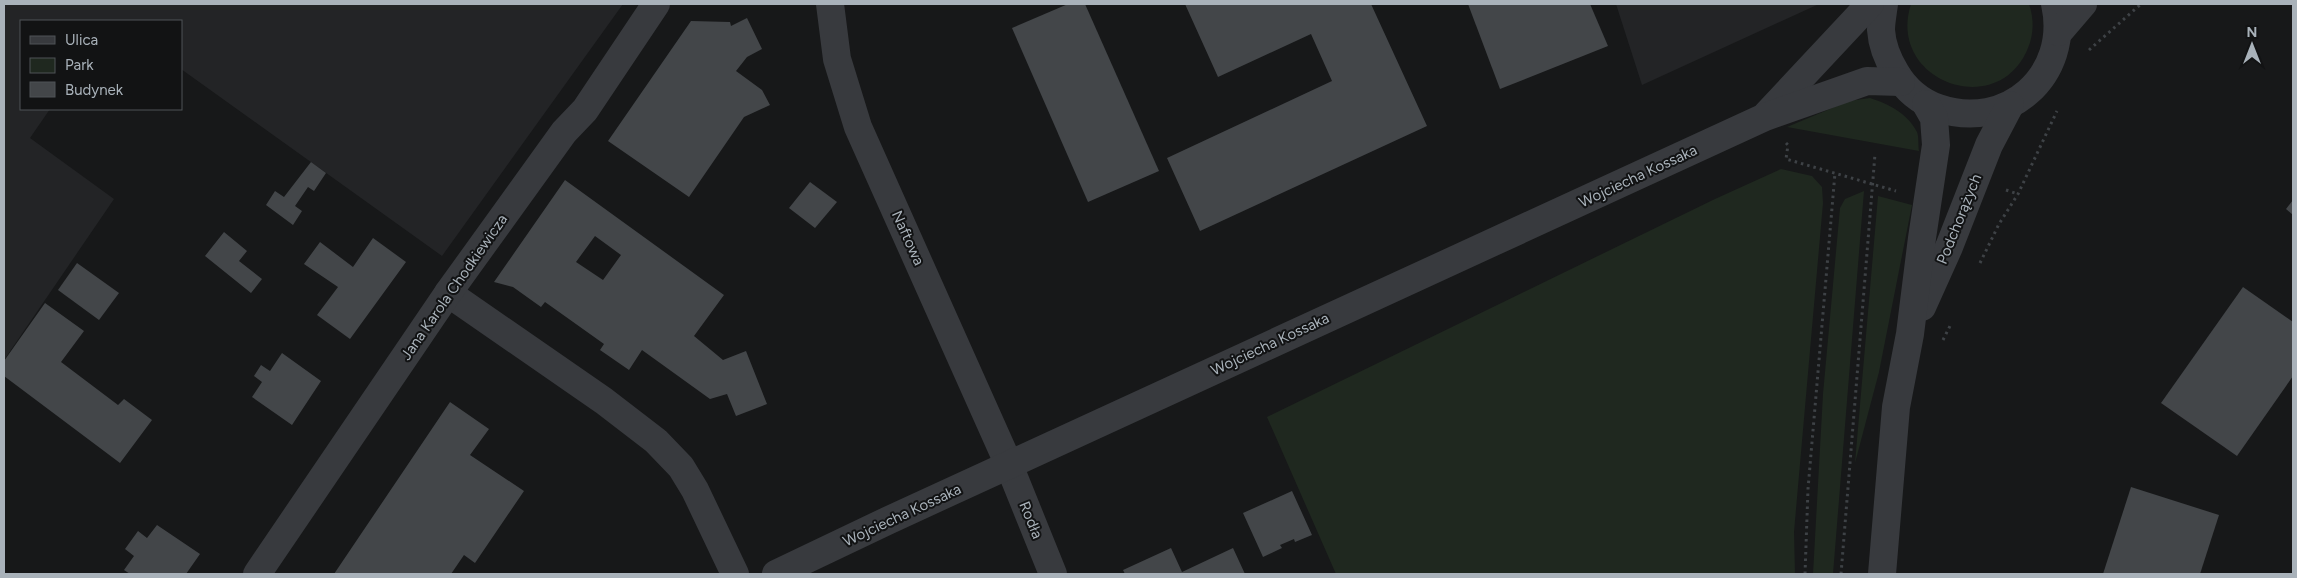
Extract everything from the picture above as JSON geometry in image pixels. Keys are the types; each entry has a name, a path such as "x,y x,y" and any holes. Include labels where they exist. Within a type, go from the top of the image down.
{"street":[{"name":"Jana Karola Chodkiewicza","path":"257,574 448,293 564,132 585,110 656,4"},
{"name":"Naftowa","path":"830,4 837,59 858,128 1009,465"},
{"name":"Wojciecha Kossaka","path":"1765,117 1870,4"},
{"path":"1884,4 1881,30 1887,58 1901,82 1926,104 1953,113 1983,114 2010,105 2035,87 2039,81 2051,62 2058,32 2055,4"},
{"path":"2058,32 2083,4"},
{"name":"Wojciecha Kossaka","path":"776,574 1765,117 1867,81 1901,82"},
{"name":"Podchorążych","path":"1882,574 1896,407 1910,334 1936,145 1934,118 1926,104"},
{"name":"Podchorążych","path":"1910,334 1949,247 1989,145 2010,105"},
{"path":"448,293 604,401 656,441 681,467 695,490 735,574"},
{"name":"Rodła","path":"1009,465 1054,574"}],"path":[{"path":"2087,52 2141,4"},
{"path":"1977,269 1999,224 2018,194 2059,106"},
{"path":"1841,574 1875,154"},
{"path":"1786,160 1901,193"},
{"path":"1805,574 1808,489 1835,173"},
{"path":"1940,349 1952,323"}],"shaded area":[{"path":"4,4 623,4 442,256 182,70 182,20 20,20 20,110 49,110 30,138 114,199 4,360"},
{"path":"1616,4 1819,4 1642,85"}],"green space":[{"path":"1911,4 2029,4 2033,26 2028,48 2013,71 1994,83 1971,87 1949,83 1929,71 1915,54 1908,31"},
{"path":"1870,98 1891,106 1903,114 1917,132 1919,151 1787,127 1849,101"},
{"path":"1781,169 1812,176 1822,187 1823,203 1794,532 1795,574 1336,574 1267,417 1715,199"},
{"path":"1864,191 1833,574 1813,574 1823,394 1840,208 1845,199"},
{"path":"1878,196 1912,205 1879,372 1855,463"}],"building":[{"path":"1068,4 1085,4 1159,171 1088,202 1012,28"},
{"path":"1185,4 1371,4 1427,126 1200,231 1167,158 1332,81 1311,34 1218,77"},
{"path":"1468,4 1590,4 1608,46 1500,89"},
{"path":"747,18 762,49 747,57 736,71 762,90 770,105 744,117 689,197 608,141 691,21 730,22 731,26"},
{"path":"311,162 326,173 314,191 308,187 295,206 302,211 293,225 266,205 275,191 284,197"},
{"path":"565,180 724,295 694,336 723,360 746,351 767,404 736,416 727,394 710,399 642,350 629,370 600,350 604,344 545,302 541,307 513,287 494,282","holes":["595,236 621,255 603,280 576,262"]},
{"path":"810,182 837,202 815,228 789,208"},
{"path":"2293,200 2293,215 2286,209"},
{"path":"224,232 247,251 239,261 262,279 251,293 205,256"},
{"path":"373,238 406,262 350,339 317,315 338,287 304,264 320,242 353,267"},
{"path":"77,263 119,293 99,320 58,290"},
{"path":"2243,287 2293,322 2293,376 2237,456 2161,403"},
{"path":"45,303 84,331 61,362 118,405 124,399 152,420 120,463 4,376 4,361"},
{"path":"282,353 321,381 292,425 252,397 262,382 254,376 261,365 270,371"},
{"path":"450,402 489,429 470,455 524,491 475,563 464,555 451,574 334,574"},
{"path":"2131,487 2219,515 2200,574 2103,574"},
{"path":"1292,491 1312,535 1295,542 1294,539 1280,545 1282,548 1263,557 1243,513"},
{"path":"157,525 200,554 186,574 130,574 124,570 134,556 125,549 138,531 147,538"},
{"path":"1171,548 1182,572 1233,548 1245,574 1125,574 1123,570"}]}
